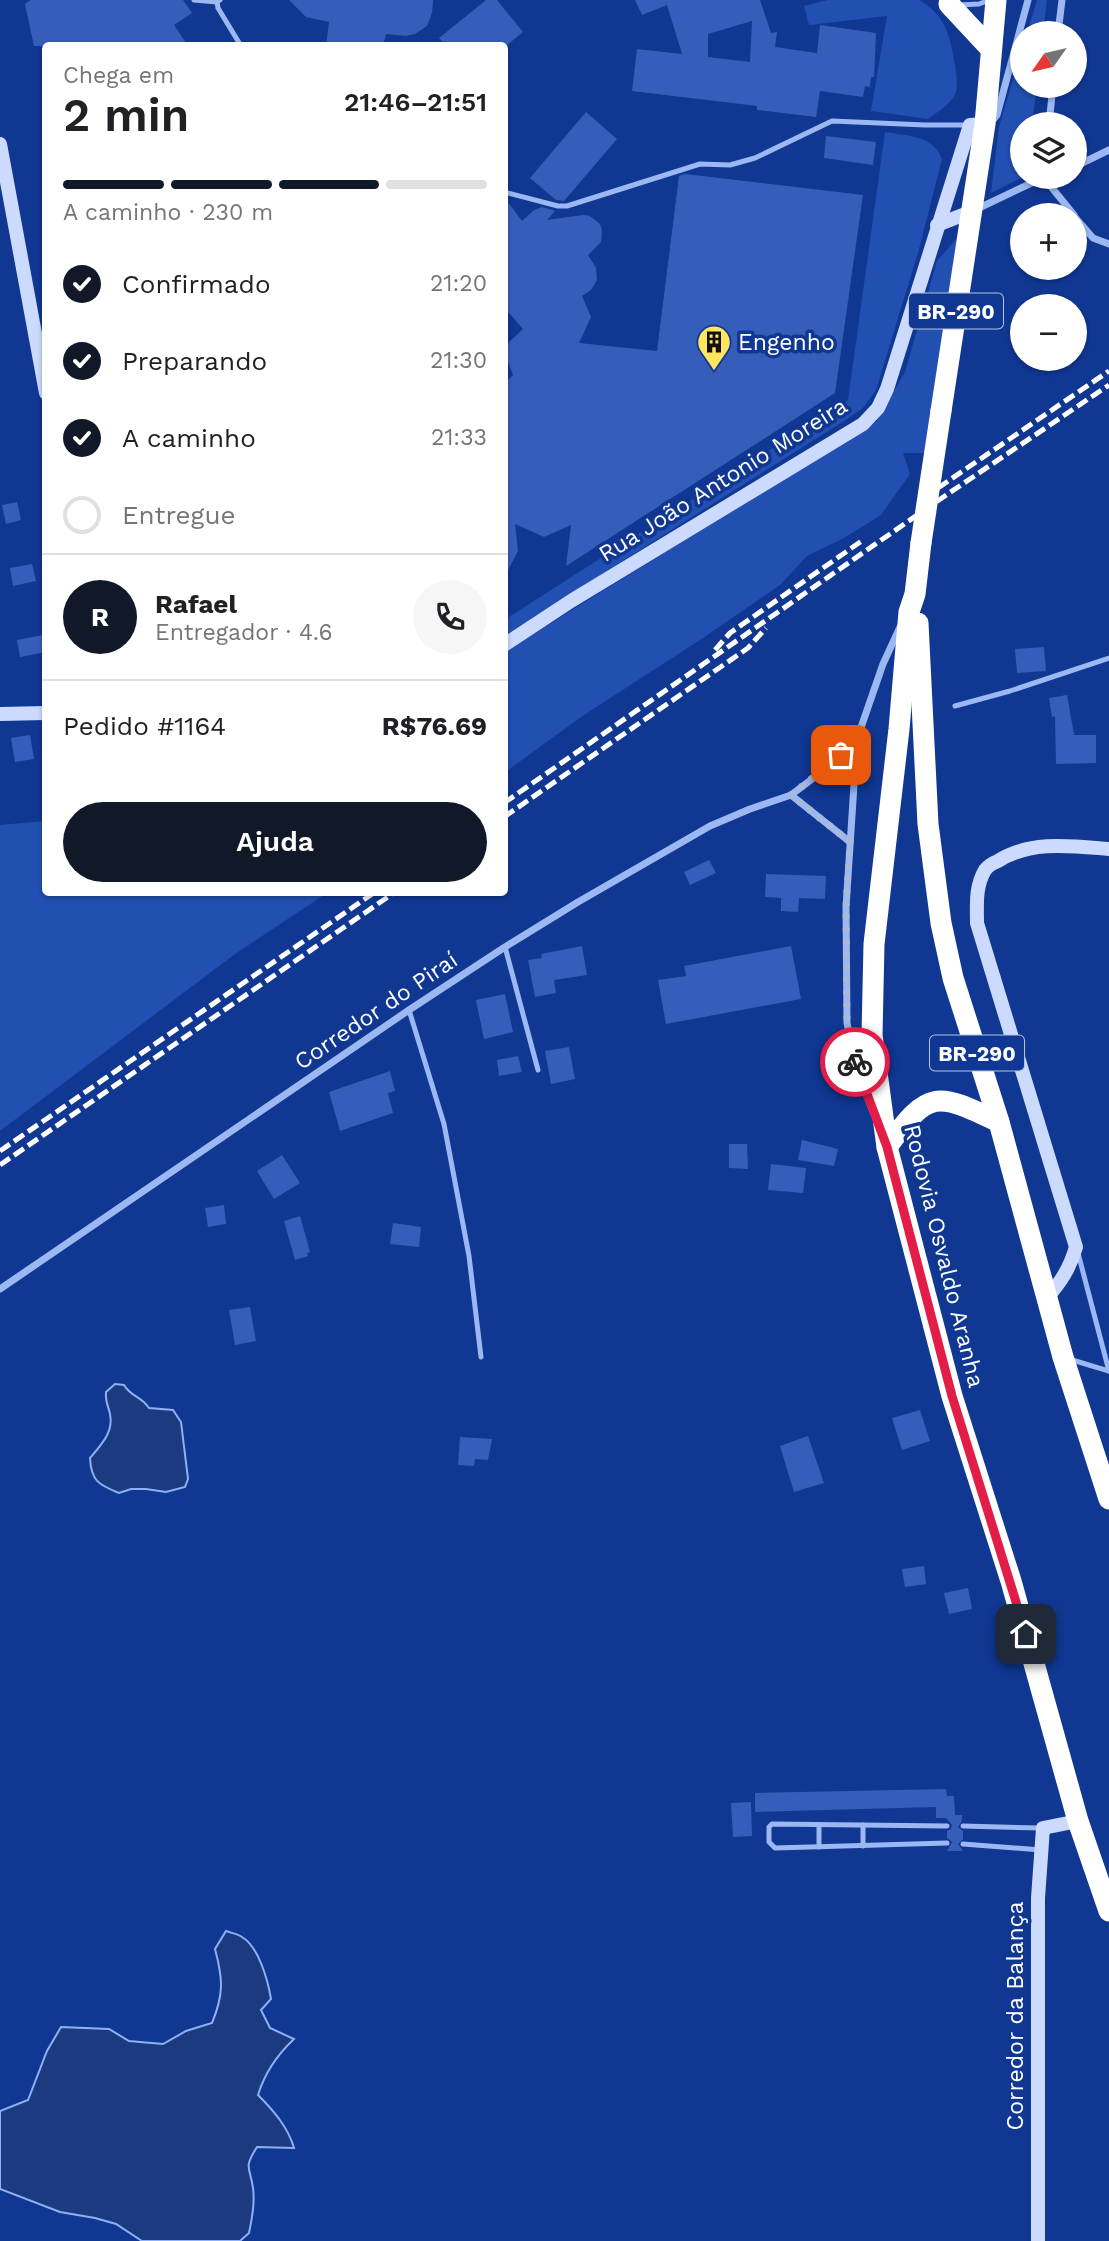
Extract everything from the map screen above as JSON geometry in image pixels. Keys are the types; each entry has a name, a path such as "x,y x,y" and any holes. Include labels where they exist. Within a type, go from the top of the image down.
{"highway":[{"name":"Rodovia Osvaldo Aranha","path":"996,0 977,125 973,211 965,245 912,603 874,944 872,1035 887,1147 952,1396 1011,1581 1078,1821 1104,1890 1109,1911"},
{"path":"944,2 990,48"},
{"name":"Rodovia Osvaldo Aranha","path":"912,603 919,632 928,824 941,923 953,978 999,1122 1063,1357 1109,1499"},
{"path":"887,1147 917,1109 935,1100 959,1103 999,1122"}],"main road":[{"name":"Rua João Antonio Moreira","path":"508,642 571,601 863,424 878,408 887,389 937,225 977,125"},
{"path":"0,144 42,371"},
{"path":"937,225 973,211"},
{"path":"0,714 42,713"},
{"path":"1046,1299 1061,1282 1071,1264 1076,1247 977,923 977,890 986,868 1006,855 1036,847 1068,845 1109,849"},
{"path":"1044,1828 1078,1821"},
{"name":"Corredor da Balança","path":"1038,2241 1038,1898 1044,1828"}],"street":[{"path":"977,125 997,115 1028,0"},
{"path":"1059,21 1062,0"},
{"path":"1087,161 1109,150"},
{"path":"973,211 1020,189"},
{"path":"1087,231 1093,238 1109,244"},
{"path":"887,1147 858,1073 847,1023 846,907 857,739 888,652 912,603"},
{"name":"Corredor do Piraí","path":"0,1289 505,947 710,826 791,795 824,770 857,739"},
{"path":"791,795 850,842"}],"lane":[{"path":"194,0 219,1 224,20 238,42"},
{"path":"944,2 964,6 990,0"},
{"path":"508,193 567,206 700,164 730,165 755,158 832,121 977,125"},
{"path":"955,706 1109,658"},
{"path":"505,947 538,1070"},
{"path":"409,1010 444,1124 469,1256 481,1357"},
{"path":"1076,1247 1109,1371"},
{"path":"1063,1357 1109,1371"},
{"path":"947,1826 772,1824 769,1827 769,1842 775,1848 947,1843"},
{"path":"819,1825 819,1847"},
{"path":"863,1825 863,1846"},
{"path":"962,1826 1044,1828"},
{"path":"963,1844 1041,1850"}],"shaded area":[{"path":"828,0 919,0 928,6 941,20 951,44 957,82 956,92 951,100 928,119 871,111 887,16 809,25 804,6"},
{"path":"1037,0 1047,0 1044,21 1031,21"},
{"path":"1010,90 1010,98 1035,98 1034,112 1010,112 1010,184 991,193 999,127"},
{"path":"885,132 919,138 933,145 942,159 918,253 876,390 862,409 508,633 508,617 848,400"},
{"path":"957,238 927,453 903,453 910,474 881,515 844,538 807,556 780,585 581,717 508,770 508,650 876,422 905,372 937,261"},
{"path":"42,821 42,896 322,896 235,954 0,1131 0,825"},
{"path":"115,1384 124,1385 149,1408 173,1410 181,1422 188,1479 185,1487 166,1492 131,1489 119,1493 101,1484 94,1477 90,1458 110,1427 106,1392"},
{"path":"226,1931 242,1937 258,1956 271,1999 261,2010 270,2028 294,2039 272,2064 258,2095 279,2119 294,2148 257,2147 253,2154 249,2164 254,2199 249,2233 240,2241 142,2241 116,2224 60,2212 0,2189 0,2111 28,2100 47,2051 61,2027 109,2029 129,2041 163,2044 186,2031 212,2023 221,1986 215,1949"}],"building":[{"path":"31,0 183,0 192,13 174,25 185,42 42,42 42,46 34,46 25,4"},
{"path":"289,0 433,0 427,26 406,36 386,34 384,42 326,42 329,22 306,17"},
{"path":"486,0 497,0 523,32 508,44 508,42 442,42 439,38"},
{"path":"635,0 760,0 771,33 777,32 775,47 817,53 820,25 876,33 874,77 871,77 870,87 865,86 863,97 820,91 816,117 757,110 757,106 632,91 637,49 682,54 667,5 642,15","holes":["752,21 750,62 708,57 708,34"]},
{"path":"586,112 617,139 564,201 556,200 530,178"},
{"path":"826,136 876,142 873,165 824,158"},
{"name":"Engenho","path":"685,174 863,195 835,393 566,566 571,525 544,537 515,524 518,551 508,570 508,380 513,375 508,362 508,345 523,329 508,312 508,202 522,221 534,210 542,207 555,211 547,220 583,215 590,216 600,224 601,242 588,255 596,268 597,280 591,290 582,296 591,317 579,343 657,351 679,176"},
{"path":"17,502 21,520 6,524 2,505"},
{"path":"32,564 36,581 13,586 10,568"},
{"path":"42,635 42,653 20,657 17,640"},
{"path":"1044,647 1046,671 1017,673 1015,649"},
{"path":"1067,695 1074,735 1096,735 1096,763 1056,764 1055,716 1052,717 1049,698"},
{"path":"30,735 34,759 15,762 11,738"},
{"path":"709,860 716,873 690,885 684,872"},
{"path":"766,874 826,876 825,899 799,898 798,912 781,911 781,898 765,897"},
{"path":"582,946 587,975 554,980 556,993 535,997 528,960 542,958 541,954"},
{"path":"791,946 801,999 666,1024 658,980 686,976 684,966"},
{"path":"505,994 513,1032 484,1039 476,1000"},
{"path":"569,1047 575,1079 551,1084 545,1051"},
{"path":"518,1056 522,1072 499,1076 497,1060"},
{"path":"390,1071 395,1091 388,1093 393,1113 340,1131 329,1092"},
{"path":"802,1140 838,1149 834,1166 798,1160"},
{"path":"729,1144 747,1144 748,1169 729,1168"},
{"path":"282,1155 300,1183 274,1199 257,1171"},
{"path":"771,1164 806,1168 803,1193 768,1190"},
{"path":"224,1205 226,1224 208,1227 205,1208"},
{"path":"300,1216 310,1252 307,1253 308,1256 295,1260 284,1221"},
{"path":"393,1223 421,1227 419,1247 390,1244"},
{"path":"250,1307 256,1341 235,1345 229,1310"},
{"path":"920,1410 930,1441 902,1450 892,1418"},
{"path":"808,1436 824,1483 794,1492 780,1446"},
{"path":"460,1437 492,1439 488,1460 475,1459 474,1466 458,1465"},
{"path":"924,1566 926,1584 905,1587 902,1569"},
{"path":"968,1588 972,1609 949,1614 944,1593"},
{"path":"946,1789 947,1796 954,1796 955,1815 962,1815 958,1827 963,1831 963,1839 958,1844 963,1851 947,1851 952,1842 947,1838 947,1831 952,1825 946,1818 936,1818 936,1807 755,1812 755,1793"},
{"path":"751,1802 752,1836 733,1837 731,1803"}],"railway":[{"path":"938,488 1109,371"},
{"path":"508,800 933,504 1109,385"},
{"path":"715,650 730,633 863,540"},
{"path":"508,814 748,648 766,628"},
{"path":"0,1151 369,896"},
{"path":"0,1165 389,896"}],"way so far":[{"path":"841,755 791,795 850,842 846,907 847,1023 855,1062"}],"place":[{"name":"Engenho","path":"714,372"}],"route":[{"path":"855,1062 887,1147 952,1396 1026,1634"}]}
